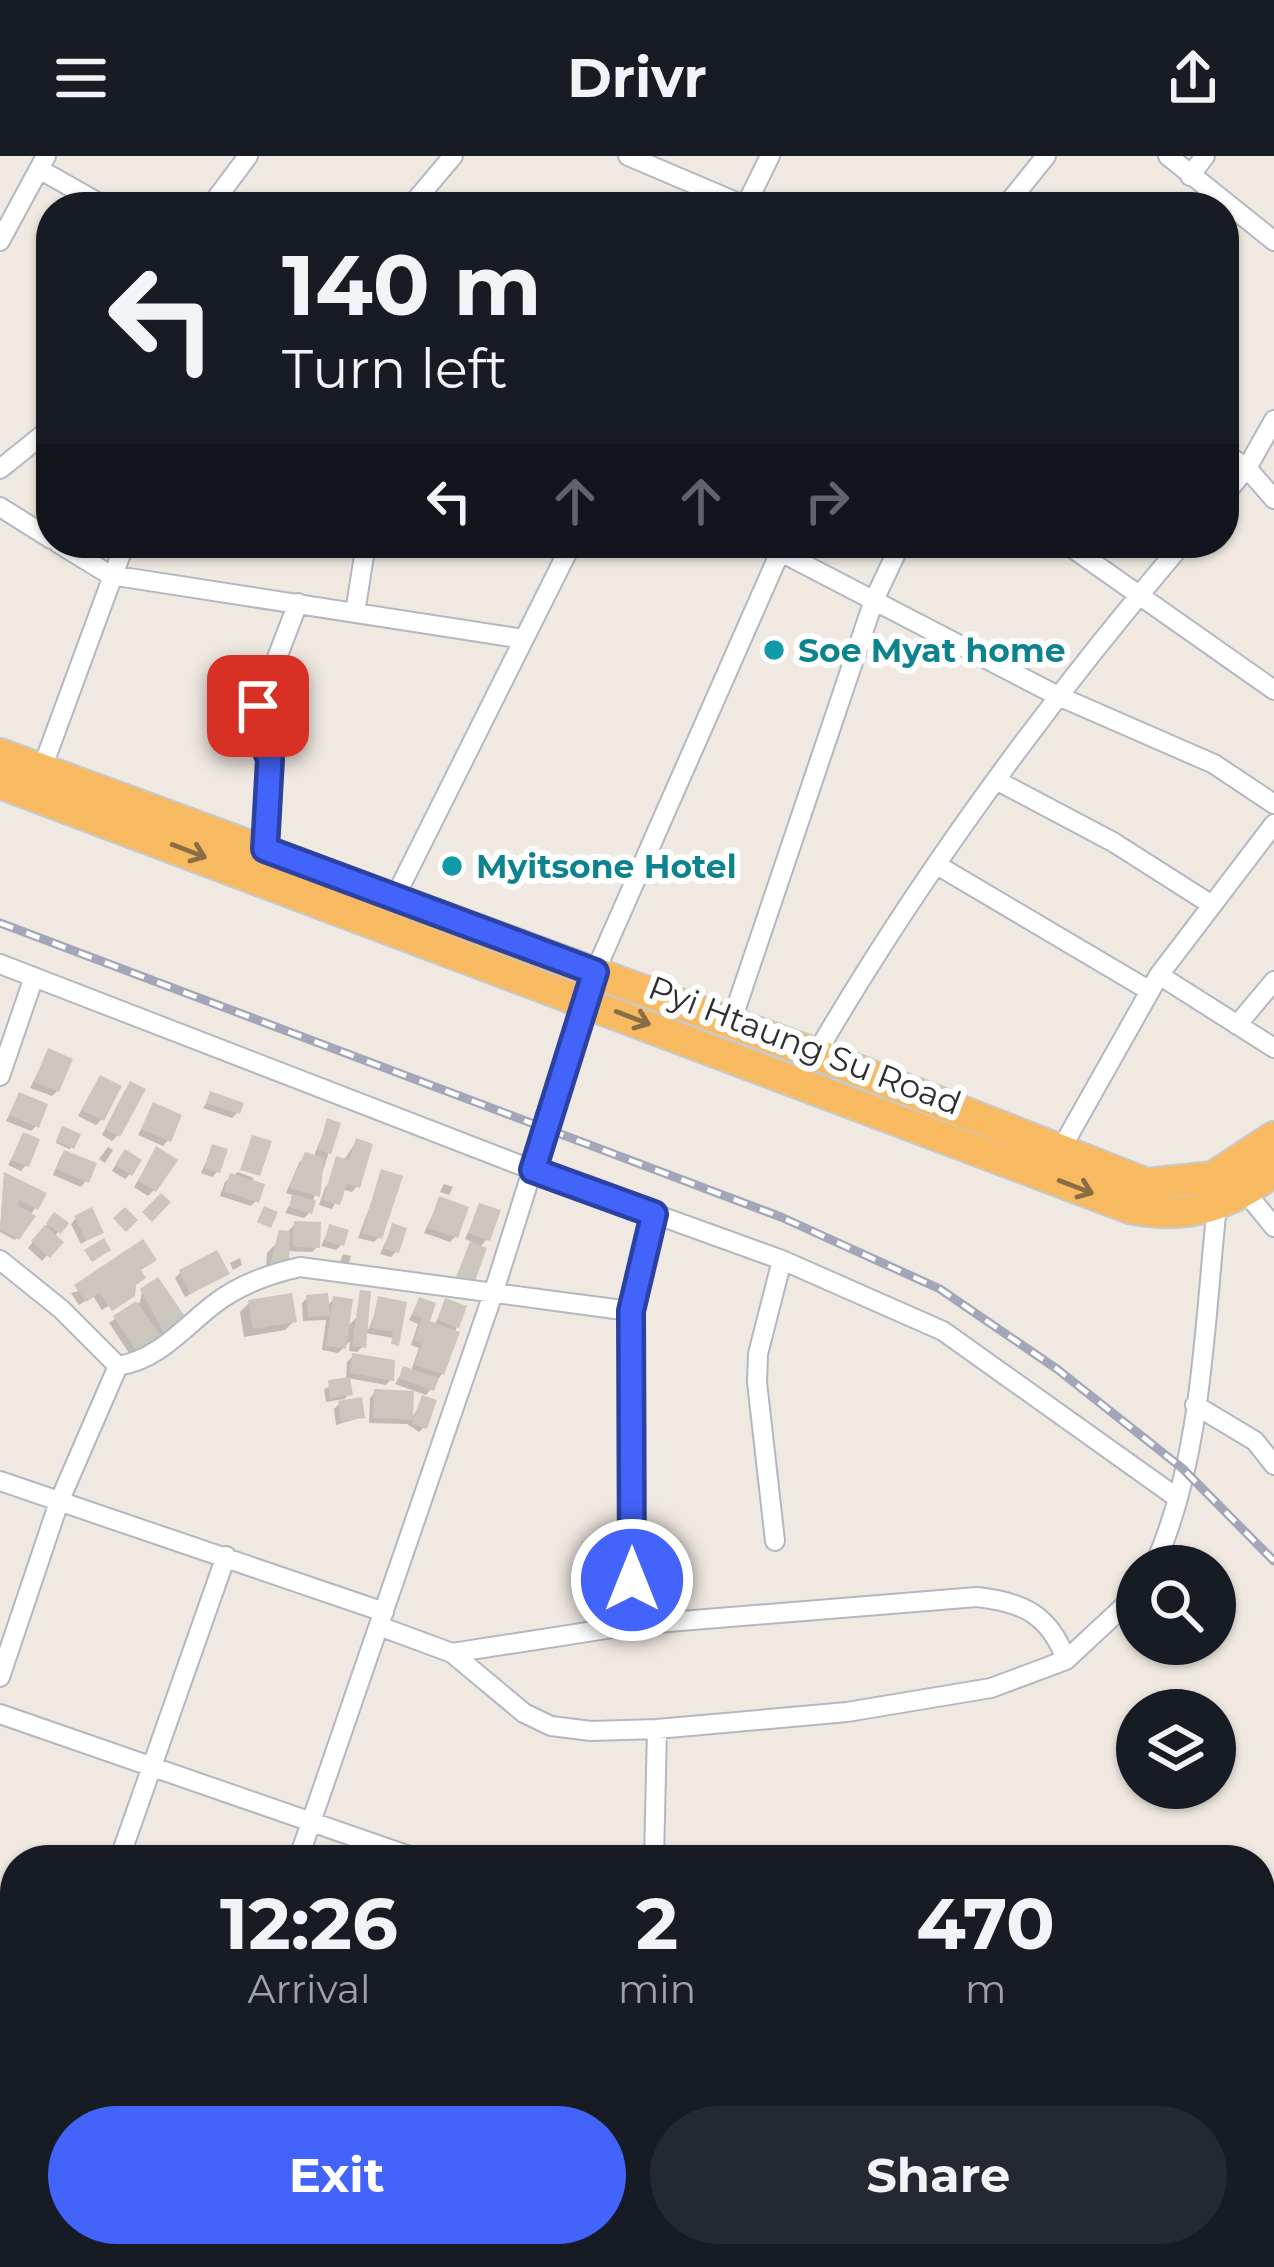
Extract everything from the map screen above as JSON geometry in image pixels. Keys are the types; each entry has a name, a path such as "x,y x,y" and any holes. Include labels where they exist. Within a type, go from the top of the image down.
{"highway":[{"name":"Pyi Htaung Su Road","path":"0,754 24,782 264,864 1007,1144 1130,1208 1176,1200"},
{"name":"Pyi Htaung Su Road","path":"590,986 731,1023 816,1054 860,1088"},
{"path":"1176,1200 1217,1206 1274,1137"},
{"name":"Pyi Htaung Su Road","path":"1007,1144 1061,1149 1176,1200"},
{"path":"1176,1200 1274,1171"}],"street":[{"path":"221,192 248,156"},
{"path":"423,192 453,156"},
{"path":"628,156 711,192"},
{"path":"753,192 770,156"},
{"path":"1017,192 1046,156"},
{"path":"1168,156 1211,192"},
{"path":"1190,176 1205,156"},
{"path":"0,241 42,163 84,192"},
{"path":"1239,214 1274,241"},
{"path":"1239,477 1274,420"},
{"path":"0,469 36,440"},
{"path":"1239,463 1274,500"},
{"path":"0,507 36,530"},
{"path":"82,558 110,575 524,639"},
{"path":"24,782 118,558"},
{"path":"355,613 364,558"},
{"path":"390,912 564,558"},
{"path":"303,1845 494,1292 590,986 770,558"},
{"path":"797,558 1056,694 1171,743 1274,805"},
{"path":"731,1023 874,600 895,558"},
{"path":"1087,558 1274,690"},
{"path":"816,1054 876,951 1056,694 1170,558"},
{"path":"264,864 270,759 259,733 258,706 298,603"},
{"path":"996,780 1113,842 1212,905"},
{"path":"1061,1149 1154,983 1274,824"},
{"path":"937,865 1274,1048"},
{"path":"0,964 533,1170 782,1260 943,1331 1176,1497"},
{"path":"0,1076 34,977"},
{"path":"1237,1025 1274,982"},
{"path":"1237,1181 1274,1227"},
{"path":"1161,1545 1195,1406 1217,1206"},
{"path":"632,1625 631,1311 654,1214"},
{"path":"0,1260 62,1309 118,1366"},
{"path":"775,1541 757,1382 782,1260"},
{"path":"118,1366 144,1363 217,1301 266,1275 300,1268 631,1311"},
{"path":"0,1677 59,1502 118,1366"},
{"path":"1195,1406 1255,1441 1274,1465"},
{"path":"0,1481 226,1556 382,1619 452,1652 524,1712 551,1726 657,1729 912,1703 991,1688 1066,1660 1116,1614"},
{"path":"124,1845 226,1556"},
{"path":"452,1652 632,1625 977,1597 1013,1601 1037,1614 1055,1630 1066,1660"},
{"path":"0,1714 379,1845"},
{"path":"654,1845 657,1729"}],"building":[{"path":"48,1048 73,1059 59,1092 34,1082"},
{"path":"100,1075 122,1086 104,1121 81,1110"},
{"path":"130,1081 146,1089 120,1137 105,1129"},
{"path":"210,1091 244,1103 240,1114 206,1103"},
{"path":"19,1092 48,1104 39,1128 9,1115"},
{"path":"153,1102 182,1115 171,1142 141,1129"},
{"path":"327,1118 341,1123 331,1154 318,1150"},
{"path":"62,1126 81,1134 74,1149 56,1141"},
{"path":"23,1132 40,1139 29,1167 11,1160"},
{"path":"252,1135 272,1141 260,1176 240,1170"},
{"path":"356,1138 373,1144 360,1188 347,1184 340,1205 323,1200 336,1156 349,1160"},
{"path":"212,1144 228,1149 220,1173 204,1168"},
{"path":"156,1146 178,1160 156,1192 138,1181"},
{"path":"125,1149 142,1160 132,1176 115,1165"},
{"path":"64,1150 97,1163 89,1183 56,1169"},
{"path":"305,1152 324,1158 320,1197 289,1188"},
{"path":"381,1169 403,1176 382,1239 362,1233"},
{"path":"4,1172 47,1193 38,1210 20,1200 17,1205 36,1216 19,1240 0,1229"},
{"path":"230,1173 265,1184 259,1203 224,1191"},
{"path":"161,1193 171,1202 152,1222 142,1212"},
{"path":"292,1194 316,1201 312,1214 289,1207"},
{"path":"439,1196 469,1207 458,1238 428,1228"},
{"path":"479,1203 501,1210 490,1241 468,1233"},
{"path":"264,1206 278,1212 271,1228 257,1222"},
{"path":"92,1207 104,1233 86,1241 74,1216"},
{"path":"125,1207 138,1220 126,1232 113,1218"},
{"path":"54,1212 69,1223 61,1234 46,1223"},
{"path":"294,1221 321,1222 320,1248 293,1247"},
{"path":"392,1223 407,1228 399,1253 384,1249"},
{"path":"329,1224 349,1230 344,1246 325,1241"},
{"path":"45,1225 64,1242 50,1258 31,1241"},
{"path":"279,1230 290,1231 289,1265 270,1264"},
{"path":"104,1238 111,1250 92,1262 84,1250"},
{"path":"143,1239 157,1260 141,1270 146,1278 136,1285 135,1296 112,1311 99,1293 86,1302 74,1285"},
{"path":"470,1241 487,1248 474,1284 456,1278"},
{"path":"217,1250 230,1274 190,1294 179,1270"},
{"path":"158,1277 186,1318 164,1333 140,1289"},
{"path":"360,1290 371,1291 366,1348 352,1346"},
{"path":"292,1293 297,1322 253,1329 248,1300"},
{"path":"328,1293 330,1316 308,1317 306,1295"},
{"path":"333,1296 353,1299 346,1349 326,1346"},
{"path":"378,1296 407,1302 399,1346 391,1344 393,1332 371,1328"},
{"path":"419,1297 436,1303 430,1321 460,1332 444,1375 415,1365 422,1343 414,1340 422,1318 412,1315"},
{"path":"445,1298 467,1306 459,1328 437,1320"},
{"path":"136,1301 162,1337 138,1353 113,1316"},
{"path":"352,1353 395,1360 394,1381 350,1373"},
{"path":"403,1366 439,1378 434,1391 399,1378"},
{"path":"350,1377 353,1395 330,1398 328,1380"},
{"path":"374,1389 414,1391 413,1420 373,1418"},
{"path":"422,1395 437,1400 427,1429 412,1424"},
{"path":"362,1397 365,1418 341,1421 338,1401"}],"railway":[{"path":"0,923 781,1217 940,1289 1057,1369 1182,1468 1274,1561"}],"place":[{"name":"Soe Myat home","path":"774,650"},
{"name":"Myitsone Hotel","path":"452,866"}],"route":[{"path":"258,706 259,733 270,759 265,849 595,972 533,1170 654,1214 631,1311 632,1580"}]}
